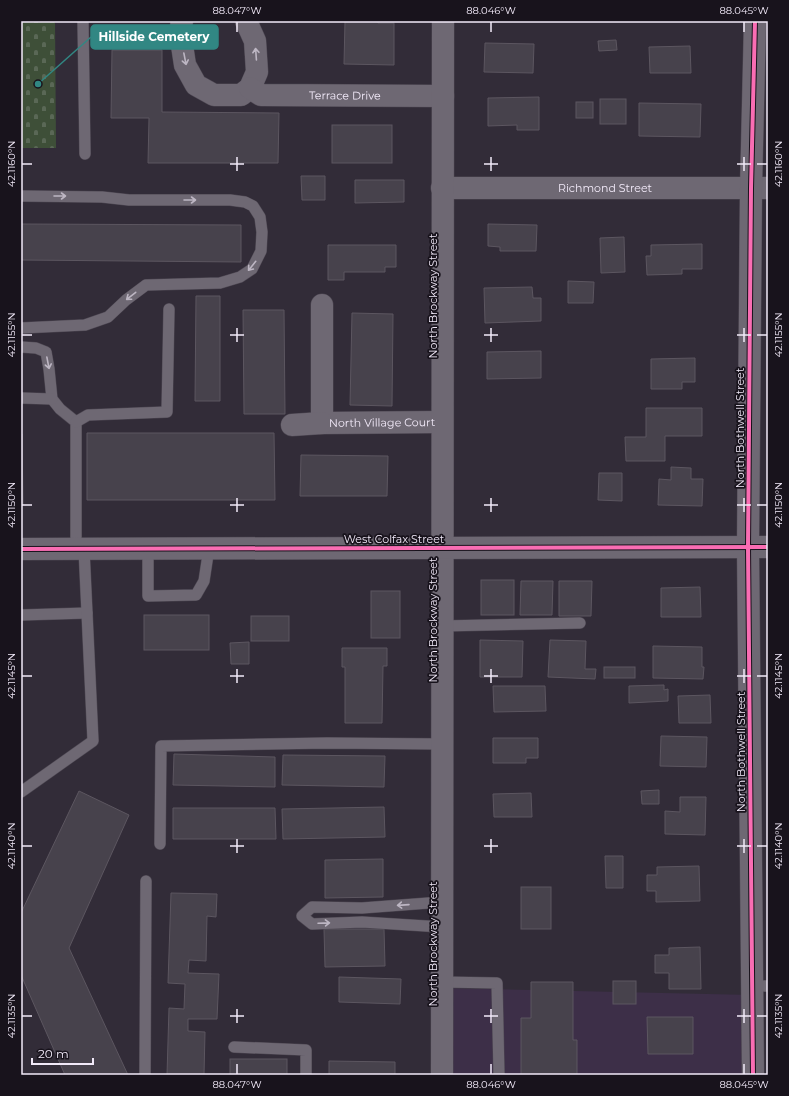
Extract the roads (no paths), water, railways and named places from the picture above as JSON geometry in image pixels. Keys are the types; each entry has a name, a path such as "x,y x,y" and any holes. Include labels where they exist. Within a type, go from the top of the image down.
{"street":[{"path":"182,21 180,32 185,65 196,86 214,95 241,95 250,88 257,72 255,41 246,21"},
{"name":"North Brockway Street","path":"442,1075 443,21"},
{"name":"North Bothwell Street","path":"753,1075 760,986 758,547 760,188 755,21"},
{"name":"Terrace Drive","path":"250,88 261,95 443,96"},
{"name":"Richmond Street","path":"442,188 760,188"},
{"name":"North Village Court","path":"322,305 322,423"},
{"name":"North Village Court","path":"292,425 322,423 442,422"},
{"name":"West Colfax Street","path":"21,549 758,547"}],"lane":[{"path":"83,21 85,154"},
{"path":"21,196 102,197 129,200 230,200 245,202 253,206 260,217 262,232 261,251 252,268 240,277 220,283 146,285 126,300 108,317 85,326 21,328"},
{"path":"76,422 88,415 167,412 169,309"},
{"path":"21,347 36,348 46,352 52,399 60,409 76,422 80,549 87,613 93,741 21,792"},
{"path":"21,398 52,399"},
{"path":"148,549 148,596 196,595 204,582 209,548"},
{"path":"21,615 87,613"},
{"path":"442,626 580,623"},
{"path":"160,844 161,746 327,743 442,744"},
{"path":"145,1075 146,881"},
{"path":"442,902 362,908 312,907 302,916 312,924 362,922 442,927"},
{"path":"442,982 498,983 500,1075"},
{"path":"234,1048 306,1050 306,1075"}],"place":[{"name":"Hillside Cemetery","path":"38,84"}]}
